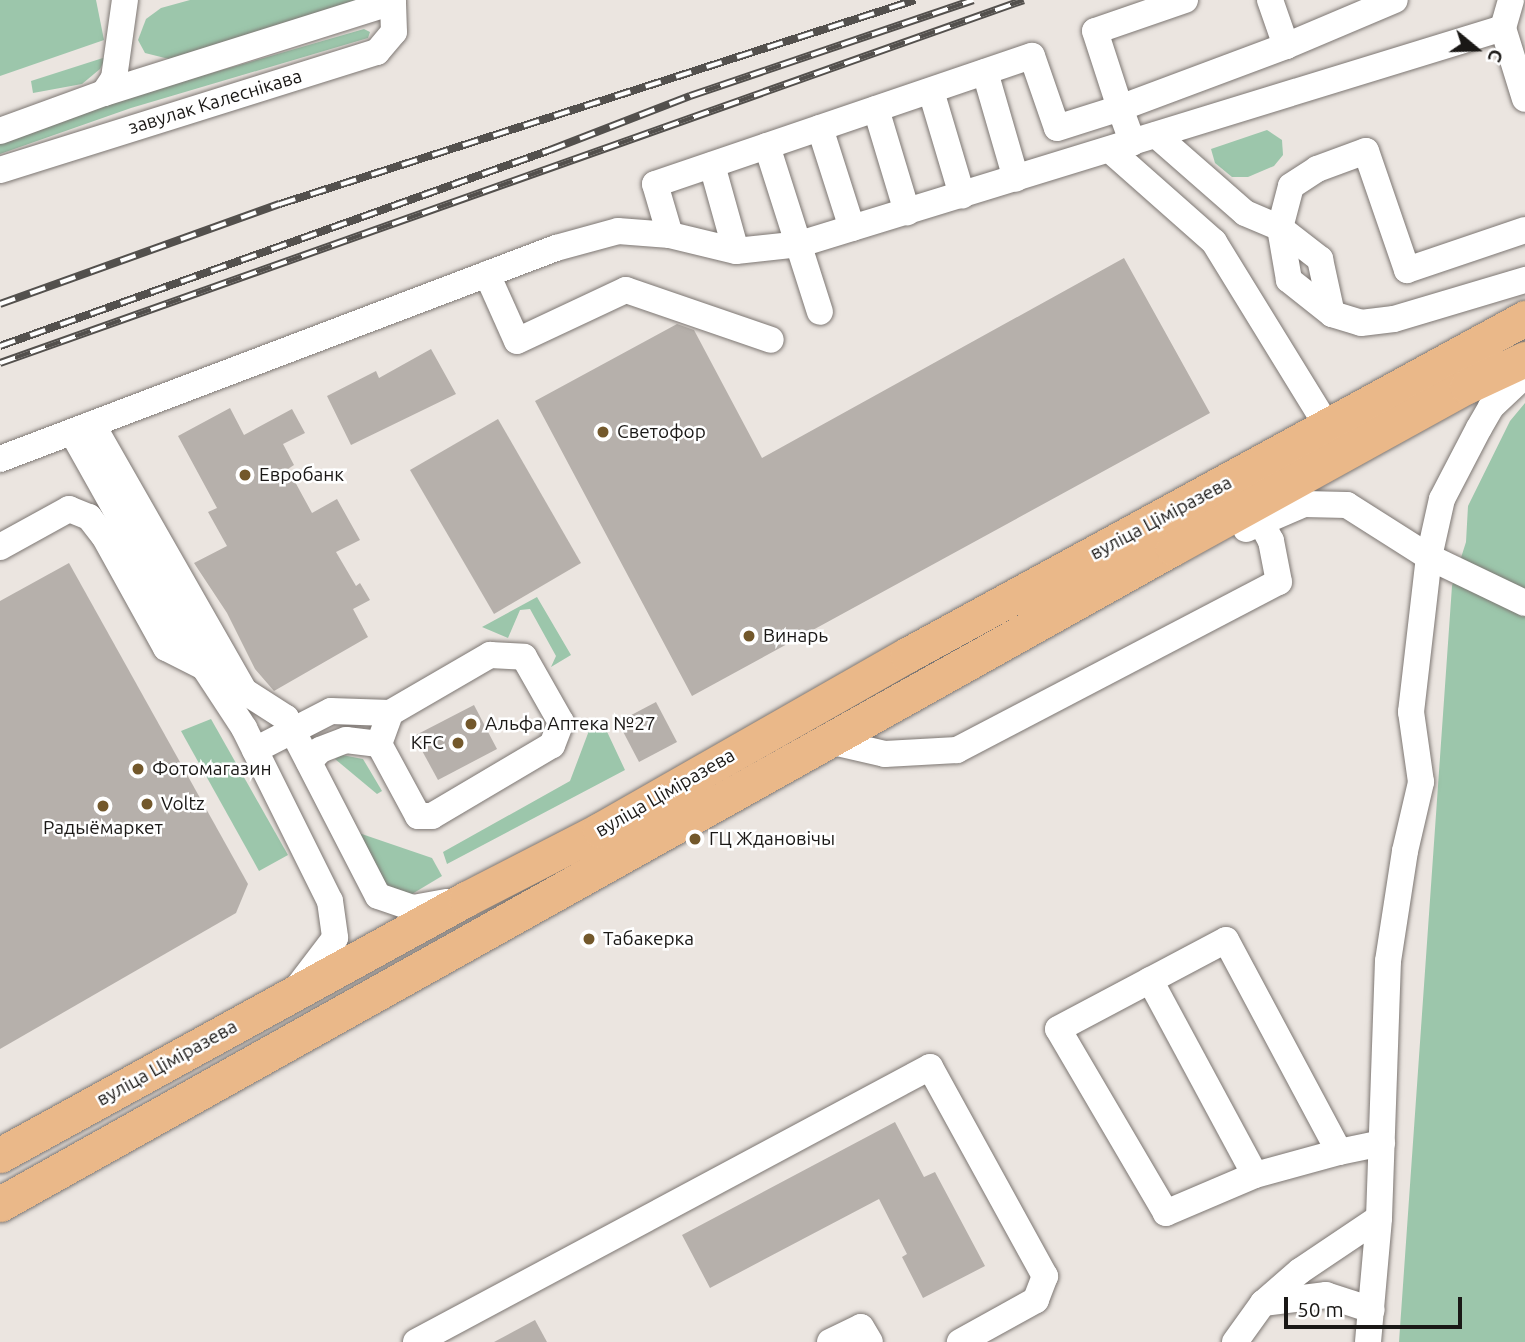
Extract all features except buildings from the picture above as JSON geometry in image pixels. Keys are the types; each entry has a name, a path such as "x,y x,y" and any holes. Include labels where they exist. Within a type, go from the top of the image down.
{"main road":[{"name":"вуліца Ціміразева","path":"0,1204 1173,548 1250,502 1328,427 1525,318"},
{"name":"вуліца Ціміразева","path":"0,1154 466,899 600,830 907,655 1250,502 1294,485 1525,359"}],"street":[{"path":"104,93 114,78 125,0"},
{"path":"1185,0 1095,30 1133,143 1214,242 1328,427 1367,443"},
{"path":"1270,0 1286,46"},
{"path":"670,235 655,184 1032,56 1058,128 1120,108 1286,46 1395,0"},
{"path":"1511,0 1503,27 1525,99"},
{"name":"завулак Калеснікава","path":"0,131 104,93 393,1 394,32 377,52 0,170"},
{"path":"0,459 487,274 618,231 670,235 736,251 800,244 1503,27"},
{"path":"985,72 1016,178"},
{"path":"931,90 962,195"},
{"path":"876,109 907,212"},
{"path":"820,128 852,228"},
{"path":"1133,143 1245,213 1280,228 1332,314 1361,323 1394,319 1525,279"},
{"path":"767,146 820,312"},
{"path":"1280,228 1291,186 1317,169 1366,151 1407,270 1525,230"},
{"path":"712,165 736,251"},
{"path":"487,274 517,341 626,290 771,340"},
{"path":"1368,1342 1379,1218 1388,961 1405,851 1421,782 1410,712 1429,558 1442,499 1479,428 1491,407 1525,375"},
{"path":"82,428 204,667 255,750 308,853 336,923 335,938 292,995"},
{"path":"82,428 244,691 286,718 378,896 412,908 466,899"},
{"path":"1250,502 1347,505 1361,518 1429,558 1525,603"},
{"path":"829,741 885,754 957,750 1279,582 1271,541 1250,502"},
{"path":"0,547 69,509 89,517 104,536 166,648 204,667"},
{"path":"255,750 331,711 390,713 490,655 524,657 561,722 552,745 432,816 418,816 379,744 390,713"},
{"path":"309,762 320,750 346,740 379,744"},
{"path":"1339,1152 1226,940 1058,1029 1166,1213 1255,1175 1382,1143"},
{"path":"1150,980 1255,1175"},
{"path":"416,1342 930,1067 1045,1276 1036,1300 960,1342"},
{"path":"1235,1342 1263,1303 1300,1271 1379,1218"},
{"path":"1263,1303 1326,1295 1372,1310"},
{"path":"830,1342 861,1327 870,1342"}],"green space":[{"path":"0,0 96,0 104,40 0,76"},
{"path":"190,0 361,0 169,59 145,53 138,40 146,19 161,8"},
{"path":"364,29 370,32 368,38 131,108 0,154 0,144 135,95"},
{"path":"106,57 100,69 82,84 33,93 31,81"},
{"path":"1267,130 1282,140 1283,155 1274,166 1248,177 1232,177 1215,163 1211,149"},
{"path":"1525,403 1525,1342 1399,1342 1452,586 1466,542 1468,506 1510,421"},
{"path":"537,597 571,655 551,667 556,656 530,609 520,610 508,638 482,627"},
{"path":"211,719 288,855 259,871 181,731"},
{"path":"593,720 602,721 625,770 447,864 443,852 570,781"},
{"path":"342,755 363,759 382,791 377,794 335,759"},
{"path":"350,830 432,858 442,876 407,897 394,895"}],"railway":[{"path":"0,304 280,204 915,0"},
{"path":"0,346 550,150 690,96 973,0"},
{"path":"0,363 1024,0"}],"place":[{"name":"Светофор","path":"603,432"},
{"name":"Евробанк","path":"245,475"},
{"name":"Винарь","path":"749,636"},
{"name":"Альфа Аптека №27","path":"471,724"},
{"name":"KFC","path":"458,743"},
{"name":"Фотомагазин","path":"138,769"},
{"name":"Voltz","path":"147,804"},
{"name":"Радыёмаркет","path":"103,806"},
{"name":"ГЦ Ждановічы","path":"695,839"},
{"name":"Табакерка","path":"589,939"}]}
